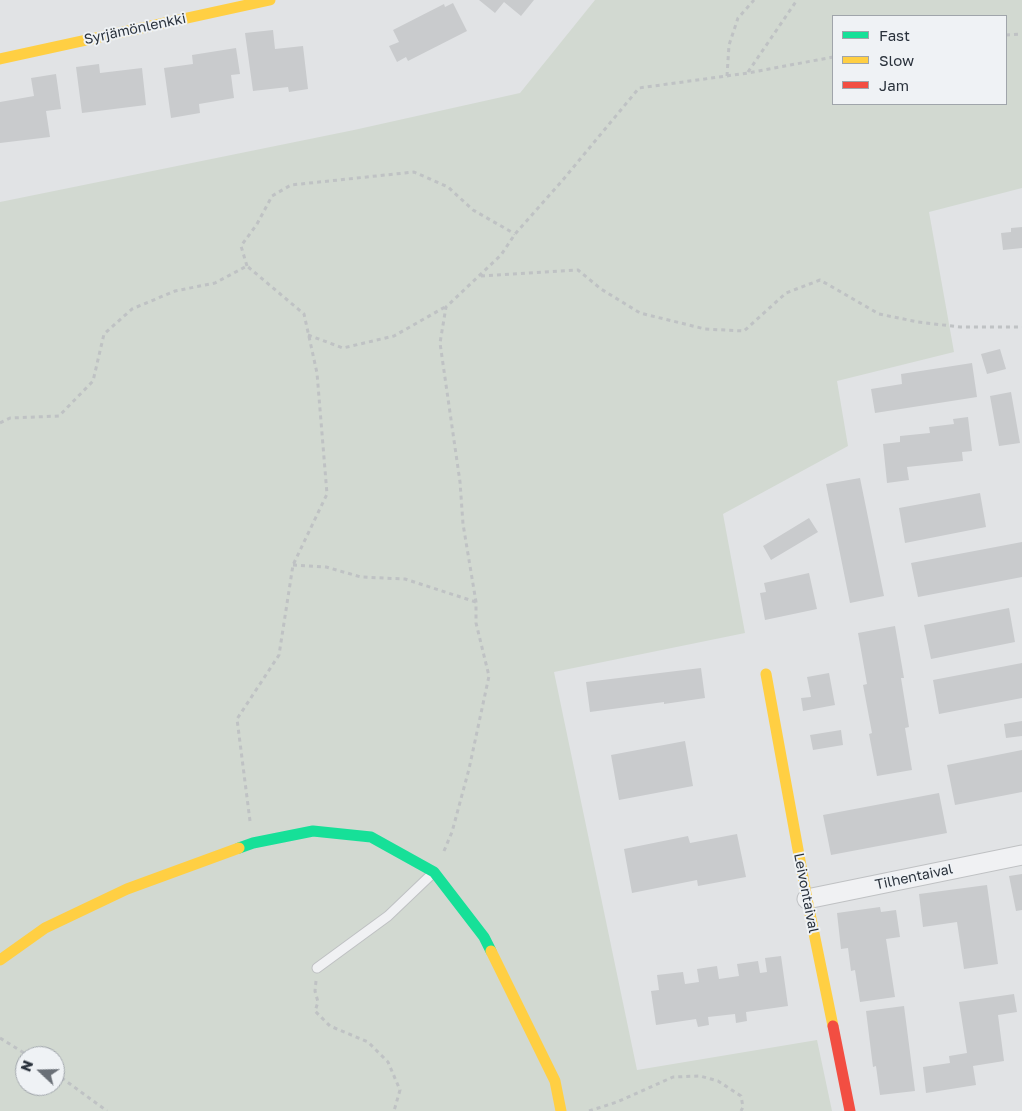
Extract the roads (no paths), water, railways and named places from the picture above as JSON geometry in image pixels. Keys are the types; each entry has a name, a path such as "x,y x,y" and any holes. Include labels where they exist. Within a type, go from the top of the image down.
{"street":[{"name":"Syrjämönlenkki","path":"0,59 270,0"},
{"name":"Leivontaival","path":"766,674 806,899 850,1111"},
{"path":"0,960 46,928 127,889 252,843 314,832 371,837 434,872 484,937 555,1081 561,1111"},
{"name":"Tilhentaival","path":"806,899 1022,854"}],"lane":[{"path":"317,968 388,916 434,872"}]}
